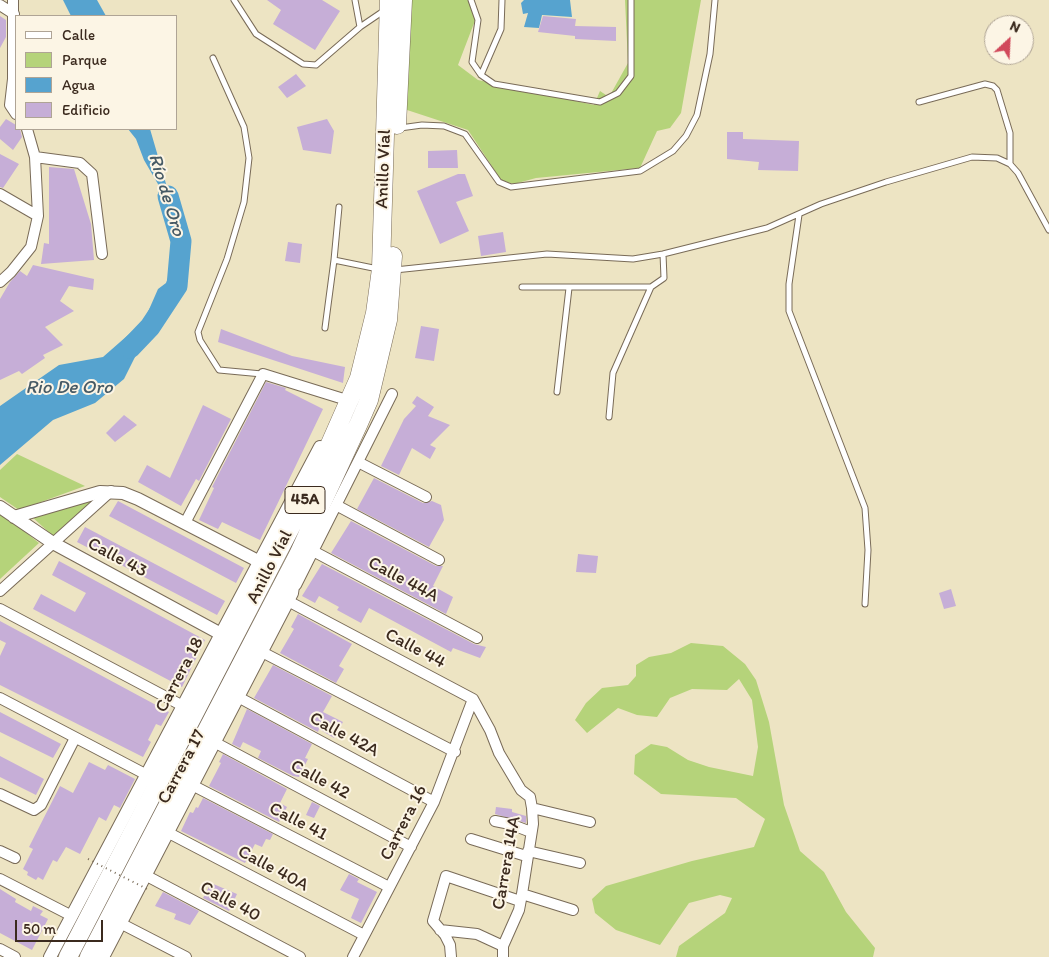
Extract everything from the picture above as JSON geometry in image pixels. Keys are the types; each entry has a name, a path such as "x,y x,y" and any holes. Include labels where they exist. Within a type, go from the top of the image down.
{"highway":[{"name":"Anillo Víal","path":"68,957 302,505 348,407 367,349 387,270 397,128 393,3"},
{"name":"Anillo Víal","path":"90,957 306,553 369,400 388,320 387,270 393,3"}],"street":[{"path":"13,0 13,109"},
{"path":"0,5 14,14"},
{"path":"0,99 13,109"},
{"path":"0,282 32,247 38,216 35,157 26,130"},
{"path":"35,157 80,162 92,174 102,254"},
{"path":"0,194 38,216"},
{"path":"185,523 263,374 348,407"},
{"name":"Carrera 17","path":"103,957 290,597 306,553 336,505 392,394"},
{"name":"Carrera 18","path":"50,957 324,441 348,407"},
{"path":"358,462 426,496"},
{"path":"0,591 111,491"},
{"path":"14,517 100,492 111,491 138,499 260,562"},
{"path":"336,505 439,560"},
{"name":"Calle 43","path":"0,507 53,543 221,634"},
{"name":"Calle 44A","path":"306,553 476,638"},
{"name":"Calle 44","path":"290,597 474,699"},
{"path":"0,609 183,706"},
{"path":"262,652 455,752"},
{"name":"Calle 42A","path":"238,697 434,802"},
{"path":"0,698 147,775"},
{"name":"Carrera 16","path":"353,957 434,802 474,699"},
{"name":"Carrera 14A","path":"474,699 490,730 499,754 522,790 530,798 532,808 531,832 521,897 503,952"},
{"path":"0,794 34,810 40,805 76,738"},
{"name":"Calle 42","path":"214,742 411,847"},
{"name":"Calle 41","path":"192,785 389,887"},
{"path":"532,808 590,822"},
{"path":"495,821 510,824 531,832"},
{"name":"Calle 40A","path":"167,832 364,935"},
{"path":"471,839 527,853 580,862"},
{"path":"0,851 15,858"},
{"name":"Calle 40","path":"145,875 300,957"},
{"path":"452,957 450,945 433,921 446,876 573,910"},
{"path":"0,879 72,916"},
{"path":"120,923 186,957"},
{"path":"440,930 477,934 503,952"},
{"path":"0,949 15,957"}],"lane":[{"path":"234,0 256,34 303,64 316,65 360,27 393,3"},
{"path":"355,0 360,27"},
{"path":"472,0 478,20 472,62 481,75 494,84 600,102 618,94 631,76 631,0"},
{"path":"481,75 501,29 502,0"},
{"path":"397,128 422,125 444,126 465,134 499,182 511,187 640,171 673,151 686,136 697,115 710,54 715,0"},
{"path":"213,58 244,127 249,158 244,202 227,259 198,332 200,340 218,370 263,374"},
{"path":"919,102 985,84 992,86 997,90 1010,133 1010,164"},
{"path":"334,260 387,270 547,254 633,259 663,254 767,228 821,204 886,182 972,157 997,158 1010,164 1018,173 1049,230"},
{"path":"325,328 339,207"},
{"path":"799,215 789,284 789,311 865,508 868,550 864,604"},
{"path":"522,287 650,287 664,278 663,254"},
{"path":"609,416 613,373 650,287"},
{"path":"557,392 569,288"}],"path":[{"path":"88,859 149,890"}],"green space":[{"path":"410,0 469,0 476,18 458,65 478,80 594,105 600,91 609,97 628,63 625,0 701,0 681,113 670,128 657,131 640,168 536,178 514,184 501,180 468,130 404,109"},
{"path":"17,454 85,486 19,510 0,497 0,470"},
{"path":"96,498 54,537 30,515"},
{"path":"0,512 39,543 0,579"},
{"path":"691,643 723,646 745,664 756,680 769,722 784,805 800,851 824,872 846,912 875,948 873,957 676,957 679,946 725,913 732,898 720,895 689,903 660,945 616,930 595,913 592,899 606,886 692,861 754,847 765,819 736,798 661,794 634,774 635,755 651,744 667,747 688,760 709,767 753,776 758,747 752,700 739,679 727,690 692,689 670,698 657,717 637,715 618,708 587,733 575,720 586,703 602,688 628,685 636,676 636,665 649,657 671,653"}],"water":[{"path":"63,0 97,0 105,15 70,15"},
{"path":"524,0 570,0 572,17 542,15 539,28 524,27 528,13 523,14 521,3"},
{"name":"Rio De Oro","path":"129,130 150,130 176,218 174,250 183,261 124,379 95,403 53,420 0,465 0,406 59,365 103,357 144,321 158,289 166,283 172,268 172,241 166,220 162,191 144,160 136,139"}],"building":[{"path":"267,0 322,0 340,11 315,50 273,24 281,10"},
{"path":"0,16 6,20 6,37 0,48"},
{"path":"543,16 576,19 575,26 616,27 616,41 575,39 575,36 538,32"},
{"path":"296,74 306,86 287,98 278,87"},
{"path":"6,119 15,124 15,130 20,130 22,137 13,150 0,139 0,127"},
{"path":"327,119 334,131 331,154 303,150 297,127"},
{"path":"727,132 743,132 743,139 799,141 798,171 758,170 759,162 727,159"},
{"path":"457,150 458,168 428,168 428,151"},
{"path":"0,154 19,164 3,188 0,187"},
{"path":"49,167 74,169 91,224 94,260 41,264 44,243 49,244"},
{"path":"458,174 465,174 473,196 456,202 469,231 440,244 417,191"},
{"path":"503,232 506,252 481,256 478,236"},
{"path":"288,242 302,244 300,263 285,261"},
{"path":"33,265 94,279 93,290 69,286 60,301 74,311 45,327 63,345 43,355 45,358 22,374 19,371 0,380 0,299 10,282 20,271 27,276"},
{"path":"421,326 439,329 434,361 415,358"},
{"path":"221,329 292,356 345,367 343,383 218,342"},
{"path":"266,382 286,388 285,390 323,409 260,540 222,522 218,529 199,520 214,488 212,487"},
{"path":"417,396 434,407 428,416 450,425 430,445 436,448 430,459 412,448 399,475 381,466 404,419 416,406 412,403"},
{"path":"203,405 231,419 199,481 196,479 181,506 138,482 147,465 170,478"},
{"path":"124,415 137,425 115,442 106,433"},
{"path":"374,478 423,503 432,501 441,505 444,520 429,547 357,509"},
{"path":"118,501 244,568 236,583 109,516"},
{"path":"351,521 436,566 443,566 433,586 453,597 446,614 331,553"},
{"path":"85,527 225,601 217,615 77,542"},
{"path":"578,554 598,556 596,573 576,572"},
{"path":"59,561 205,640 182,687 33,609 41,594 75,612 86,593 52,575"},
{"path":"322,564 474,644 486,647 480,658 453,648 451,652 369,608 361,623 337,610 339,607 319,596 315,603 302,596"},
{"path":"951,589 956,606 944,609 939,593"},
{"path":"298,614 352,644 339,666 344,669 336,683 280,653 294,629 291,627"},
{"path":"0,621 169,712 161,726 156,724 148,740 151,742 143,757 0,685 0,656 6,643 0,640"},
{"path":"273,665 332,696 323,712 343,722 334,738 319,729 318,732 254,698"},
{"path":"247,709 312,744 305,758 308,759 299,777 293,776 258,758 261,751 243,742 240,748 232,744"},
{"path":"0,712 61,744 53,758 0,732"},
{"path":"223,754 287,789 280,803 287,807 279,822 209,786 221,763 219,762"},
{"path":"0,756 44,779 36,795 0,777"},
{"path":"89,762 105,770 108,765 135,779 120,808 114,805 106,821 99,817 80,854 66,847 57,862 53,860 43,880 38,877 36,880 27,875 28,872 23,869 33,849 29,847 60,786 73,793"},
{"path":"203,798 273,834 270,840 266,839 262,847 255,844 245,863 181,831 190,812 193,813 196,807 198,808"},
{"path":"312,802 320,806 314,818 306,815"},
{"path":"496,807 512,809 512,812 526,816 526,823 495,814"},
{"path":"349,874 359,879 357,882 377,892 361,923 351,918 359,899 340,890"},
{"path":"211,883 237,894 229,911 203,898"},
{"path":"0,889 16,899 15,902 31,911 33,906 43,911 40,915 48,919 32,950 0,933"},
{"path":"163,892 199,911 190,925 174,919 176,914 155,906"}],"waterway":[{"name":"Río de Oro","path":"130,348 150,327 177,286 181,241 168,196"}]}
